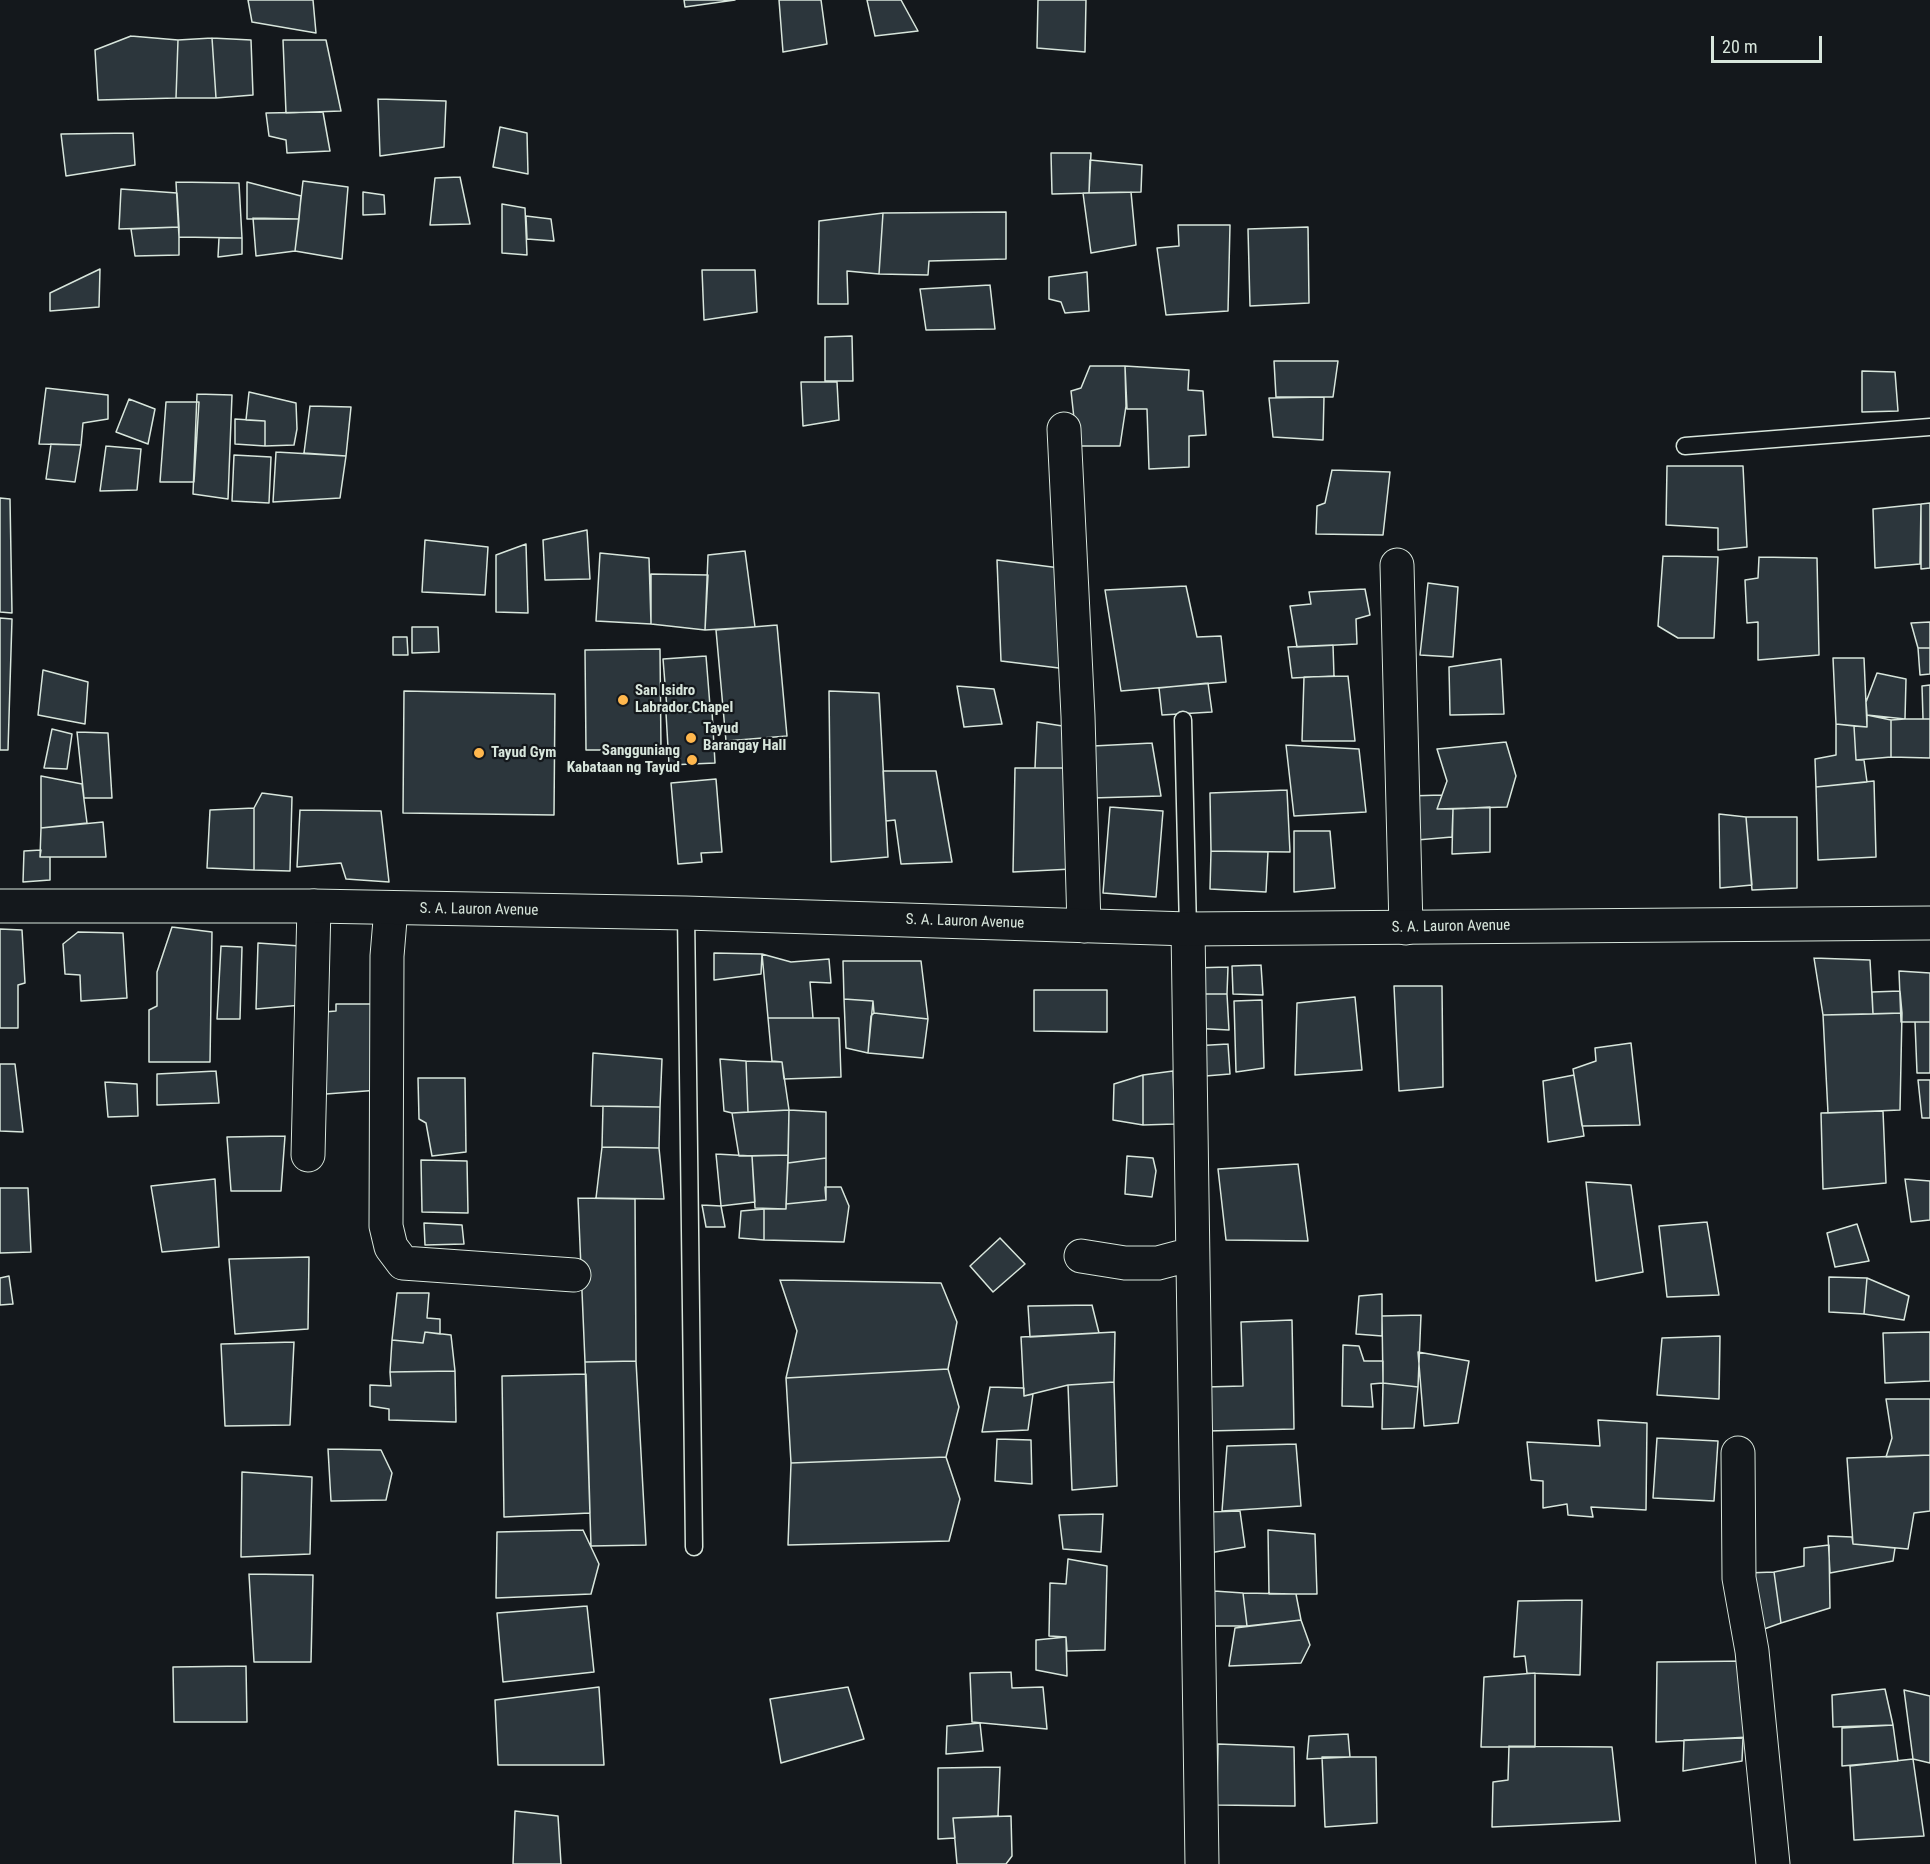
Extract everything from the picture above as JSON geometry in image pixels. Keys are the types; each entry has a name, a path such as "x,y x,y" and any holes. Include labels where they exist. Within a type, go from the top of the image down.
{"main road":[{"path":"1064,429 1078,716 1084,926"},
{"path":"1397,565 1406,928"},
{"name":"S. A. Lauron Avenue","path":"0,906 314,906 686,913 1188,929 1930,923"},
{"path":"308,1155 314,906"},
{"path":"391,908 387,956 386,1226 391,1247 403,1263 574,1275"},
{"path":"1188,929 1202,1864"},
{"path":"1081,1256 1125,1263 1158,1263 1192,1254"},
{"path":"1738,1453 1739,1578 1752,1651 1773,1864"}],"lane":[{"path":"1685,446 1930,427"},
{"path":"1184,720 1188,929"},
{"path":"686,913 694,1547"}],"building":[{"path":"248,0 313,0 316,33 252,22"},
{"path":"684,0 735,0 685,7"},
{"path":"779,0 821,0 827,44 783,52"},
{"path":"867,0 901,0 918,31 875,36"},
{"path":"1038,0 1086,0 1085,52 1037,48"},
{"path":"131,36 178,40 176,98 98,100 95,50"},
{"path":"212,38 251,40 253,95 216,98"},
{"path":"212,38 216,98 176,98 178,40"},
{"path":"283,40 326,40 341,111 286,113"},
{"path":"378,99 446,101 444,147 380,156"},
{"path":"323,112 330,151 287,153 286,140 269,136 266,113"},
{"path":"500,127 527,133 528,174 493,167"},
{"path":"133,133 135,165 66,176 61,134"},
{"path":"1051,153 1091,153 1089,193 1052,194"},
{"path":"1090,160 1142,165 1141,192 1089,193"},
{"path":"460,177 470,224 430,225 435,178"},
{"path":"303,181 348,187 342,259 295,251"},
{"path":"176,182 239,183 242,238 179,237"},
{"path":"247,182 301,196 299,219 247,219"},
{"path":"121,189 177,193 179,227 119,229"},
{"path":"363,192 384,195 385,214 363,215"},
{"path":"1131,192 1136,245 1091,253 1083,193"},
{"path":"502,204 525,208 527,255 502,253"},
{"path":"1006,212 1006,259 929,261 928,275 879,274 883,213"},
{"path":"883,213 879,274 847,271 848,304 818,304 819,221"},
{"path":"526,216 551,219 554,241 527,239"},
{"path":"253,218 299,219 295,251 256,256"},
{"path":"1178,225 1230,225 1228,311 1166,315 1157,248 1179,246"},
{"path":"179,227 179,255 135,256 131,229"},
{"path":"1308,227 1309,303 1250,306 1248,229"},
{"path":"219,238 242,238 242,254 218,257"},
{"path":"100,269 99,307 50,311 50,293"},
{"path":"702,270 755,270 757,312 704,320"},
{"path":"1087,272 1089,311 1065,313 1061,302 1049,299 1049,277"},
{"path":"990,285 995,329 926,330 920,289"},
{"path":"852,336 853,381 825,381 825,337"},
{"path":"1274,361 1338,361 1333,397 1276,397"},
{"path":"1090,366 1125,366 1126,406 1120,446 1077,446 1071,391 1081,388"},
{"path":"1125,366 1189,370 1188,390 1203,391 1206,435 1189,436 1189,467 1149,469 1147,409 1127,409"},
{"path":"1862,371 1895,372 1898,411 1862,412"},
{"path":"801,382 837,382 839,420 803,426"},
{"path":"46,388 108,395 108,419 83,423 81,445 39,444"},
{"path":"249,392 296,403 297,429 294,445 265,446 265,421 246,420"},
{"path":"197,394 232,395 228,499 193,494"},
{"path":"1324,397 1323,440 1273,437 1269,398"},
{"path":"129,399 155,409 148,444 116,432"},
{"path":"166,402 199,402 194,482 160,482"},
{"path":"310,406 351,407 346,456 304,453"},
{"path":"235,419 265,421 265,446 235,444"},
{"path":"51,444 81,445 75,482 46,479"},
{"path":"106,446 141,449 137,490 100,491"},
{"path":"276,452 346,456 340,498 273,502"},
{"path":"234,455 271,457 269,503 232,501"},
{"path":"1667,466 1743,466 1747,547 1718,550 1718,528 1666,525"},
{"path":"1332,470 1390,472 1383,535 1316,534 1317,506 1325,503"},
{"path":"0,498 10,499 12,613 0,612"},
{"path":"1930,503 1930,568 1921,569 1921,504"},
{"path":"1921,504 1920,564 1875,568 1873,509"},
{"path":"587,530 590,579 545,580 543,540"},
{"path":"425,540 488,547 485,595 422,592"},
{"path":"526,544 528,613 496,612 496,555"},
{"path":"745,551 755,627 705,630 708,555"},
{"path":"600,553 649,558 651,624 596,621"},
{"path":"1663,556 1718,557 1714,638 1678,638 1658,626"},
{"path":"1759,557 1817,558 1819,655 1758,660 1758,622 1747,623 1745,580 1758,578"},
{"path":"997,560 1060,568 1067,669 1001,661"},
{"path":"651,574 708,575 705,630 651,624"},
{"path":"1428,583 1458,587 1453,657 1420,655"},
{"path":"1186,586 1197,637 1221,636 1226,682 1121,691 1105,590"},
{"path":"1365,589 1370,615 1356,619 1357,644 1297,647 1290,606 1311,604 1309,592"},
{"path":"0,618 12,619 8,750 0,750"},
{"path":"1930,622 1930,648 1918,648 1911,623"},
{"path":"777,625 787,736 726,741 716,630"},
{"path":"412,627 438,627 439,652 412,653"},
{"path":"393,637 407,637 408,655 393,655"},
{"path":"1333,645 1334,676 1292,678 1288,647"},
{"path":"1918,648 1930,648 1930,674 1920,675"},
{"name":"San Isidro Labrador Chapel","path":"660,649 661,750 586,750 585,650"},
{"path":"706,656 710,706 667,709 663,659"},
{"path":"1833,658 1864,658 1867,727 1836,724"},
{"path":"1501,659 1504,714 1450,715 1449,667"},
{"path":"43,670 88,682 85,724 38,715"},
{"path":"1877,673 1906,679 1905,719 1867,715 1866,702"},
{"path":"1348,676 1355,741 1302,741 1304,677"},
{"path":"1208,683 1212,712 1162,715 1159,688"},
{"path":"1930,685 1930,719 1923,719 1922,686"},
{"path":"957,686 994,689 1002,724 964,727"},
{"name":"Tayud Gym","path":"404,691 555,694 554,815 403,813"},
{"path":"829,691 879,693 888,857 831,862"},
{"name":"Tayud Barangay Hall","path":"712,711 715,763 669,765 666,713"},
{"path":"1867,715 1891,720 1891,757 1856,760 1854,726 1867,727"},
{"path":"1930,719 1930,758 1891,757 1891,720"},
{"path":"1037,722 1069,727 1071,768 1035,768"},
{"path":"1836,724 1854,726 1856,760 1864,760 1867,782 1816,787 1815,759 1836,755"},
{"path":"52,729 72,734 67,769 44,768"},
{"path":"77,732 108,733 112,798 84,798"},
{"path":"1506,742 1516,776 1507,807 1437,809 1447,781 1437,749"},
{"path":"1152,743 1161,796 1092,798 1093,746"},
{"path":"1286,745 1359,749 1366,812 1294,816"},
{"path":"1015,768 1071,768 1072,869 1013,872"},
{"path":"883,771 936,771 952,862 901,864 895,820 886,821"},
{"path":"41,776 82,784 87,823 41,828"},
{"path":"716,779 722,852 701,853 702,862 678,864 671,783"},
{"path":"1874,781 1876,857 1818,860 1816,787"},
{"path":"1287,790 1290,852 1211,851 1210,793"},
{"path":"262,793 292,797 290,871 254,870 254,808"},
{"path":"1442,795 1437,809 1453,809 1452,837 1405,841 1408,796"},
{"path":"1110,807 1163,811 1156,897 1103,893"},
{"path":"1490,807 1490,852 1452,854 1453,809"},
{"path":"254,808 254,870 207,868 210,810"},
{"path":"300,810 381,811 389,882 346,879 341,863 297,867"},
{"path":"1719,814 1746,817 1752,885 1720,888"},
{"path":"1746,817 1797,817 1797,888 1752,890"},
{"path":"103,822 106,857 40,857 41,828"},
{"path":"1294,831 1330,831 1335,888 1294,892"},
{"path":"41,850 40,857 50,857 50,880 23,882 24,851"},
{"path":"1211,851 1268,852 1266,892 1210,889"},
{"path":"172,927 212,932 210,1062 149,1062 149,1010 157,1006 157,972"},
{"path":"0,929 22,930 25,983 18,985 18,1028 0,1028"},
{"path":"78,932 123,933 127,998 81,1001 80,975 65,974 63,944"},
{"path":"258,943 300,946 302,1005 256,1009"},
{"path":"221,946 242,947 240,1019 217,1019"},
{"path":"714,953 762,954 761,974 714,980"},
{"path":"762,954 791,962 829,959 831,983 810,982 813,1018 768,1018"},
{"path":"1814,958 1870,960 1873,1014 1823,1015"},
{"path":"843,961 921,961 928,1019 874,1013 873,1001 844,999"},
{"path":"1261,965 1263,995 1233,994 1232,966"},
{"path":"1228,967 1227,994 1191,994 1193,968"},
{"path":"1899,971 1930,973 1930,1022 1901,1022"},
{"path":"1394,986 1442,986 1443,1087 1399,1091"},
{"path":"1034,990 1107,990 1107,1032 1034,1031"},
{"path":"1900,991 1902,1013 1873,1014 1872,992"},
{"path":"1191,994 1227,994 1229,1030 1191,1028"},
{"path":"1355,997 1362,1070 1295,1075 1297,1003"},
{"path":"844,999 873,1001 868,1053 846,1048"},
{"path":"1262,1000 1264,1068 1236,1072 1234,1001"},
{"path":"336,1004 380,1004 379,1090 326,1094 324,1012 336,1011"},
{"path":"874,1013 928,1019 923,1058 868,1053 871,1016"},
{"path":"1902,1013 1900,1110 1828,1113 1823,1015"},
{"path":"768,1018 839,1018 841,1077 784,1079 782,1062 772,1061"},
{"path":"1915,1022 1930,1022 1930,1073 1917,1073"},
{"path":"1631,1043 1640,1125 1582,1126 1573,1069 1596,1061 1595,1048"},
{"path":"1228,1044 1230,1074 1193,1077 1193,1046"},
{"path":"593,1053 662,1059 660,1107 591,1106"},
{"path":"720,1059 746,1061 748,1112 724,1111"},
{"path":"746,1061 782,1062 789,1110 748,1112"},
{"path":"0,1064 15,1064 23,1132 0,1131"},
{"path":"216,1071 219,1103 157,1105 157,1074"},
{"path":"1173,1071 1175,1124 1143,1125 1143,1075"},
{"path":"1143,1075 1143,1125 1113,1120 1114,1084"},
{"path":"1574,1075 1584,1136 1548,1142 1543,1081"},
{"path":"418,1078 465,1078 466,1152 432,1156 426,1123 419,1119"},
{"path":"1918,1080 1930,1080 1930,1118 1922,1118"},
{"path":"105,1082 137,1084 138,1116 108,1117"},
{"path":"603,1106 660,1107 659,1148 602,1147"},
{"path":"789,1110 788,1155 739,1156 732,1113"},
{"path":"789,1110 826,1112 826,1158 788,1163"},
{"path":"1883,1111 1886,1183 1823,1189 1821,1113"},
{"path":"285,1136 281,1191 231,1191 227,1137"},
{"path":"602,1147 659,1148 664,1199 596,1198"},
{"path":"716,1154 752,1156 755,1202 721,1206"},
{"path":"788,1155 786,1209 755,1208 752,1156"},
{"path":"1127,1156 1153,1158 1156,1171 1152,1197 1125,1194"},
{"path":"826,1158 826,1200 786,1204 788,1163"},
{"path":"421,1160 467,1161 468,1213 422,1212"},
{"path":"1298,1164 1308,1241 1226,1240 1218,1169"},
{"path":"215,1179 219,1247 162,1252 151,1186"},
{"path":"1905,1179 1930,1181 1930,1220 1911,1222"},
{"path":"1586,1182 1631,1185 1643,1272 1596,1281"},
{"path":"825,1187 841,1187 849,1206 844,1242 764,1240 764,1209 786,1209 786,1204 826,1200"},
{"path":"0,1188 28,1188 31,1252 0,1253"},
{"path":"578,1198 635,1199 636,1361 585,1362"},
{"path":"702,1205 721,1206 725,1227 706,1227"},
{"path":"764,1209 764,1240 739,1238 741,1211"},
{"path":"1707,1222 1719,1295 1667,1297 1659,1226"},
{"path":"424,1223 462,1225 464,1244 425,1245"},
{"path":"1857,1224 1869,1261 1835,1267 1827,1233"},
{"path":"1000,1238 1025,1264 993,1292 970,1266"},
{"path":"309,1257 308,1329 235,1334 229,1259"},
{"path":"9,1276 13,1304 0,1305 0,1278"},
{"path":"1829,1277 1867,1278 1864,1314 1829,1312"},
{"path":"1867,1278 1909,1296 1904,1320 1864,1314"},
{"path":"780,1280 941,1283 957,1322 948,1369 786,1378 797,1331"},
{"path":"397,1293 429,1293 427,1318 440,1319 440,1334 425,1332 423,1343 392,1340"},
{"path":"1382,1294 1382,1336 1356,1334 1359,1296"},
{"path":"1092,1305 1099,1333 1030,1337 1028,1306"},
{"path":"1421,1315 1418,1387 1383,1383 1382,1316"},
{"path":"1292,1320 1294,1429 1207,1431 1205,1387 1243,1386 1241,1322"},
{"path":"425,1332 451,1335 455,1371 390,1372 392,1340 423,1343"},
{"path":"1115,1332 1114,1382 1068,1385 1024,1396 1021,1337"},
{"path":"1930,1332 1930,1381 1885,1383 1883,1333"},
{"path":"1720,1336 1719,1399 1657,1395 1662,1338"},
{"path":"294,1342 290,1425 225,1426 221,1344"},
{"path":"1343,1345 1359,1346 1364,1361 1383,1361 1383,1383 1371,1384 1373,1407 1342,1406"},
{"path":"1418,1352 1469,1361 1458,1423 1424,1426"},
{"path":"636,1361 646,1545 591,1546 585,1362"},
{"path":"948,1369 959,1407 946,1457 791,1463 786,1378"},
{"path":"455,1371 456,1422 389,1420 389,1409 370,1406 370,1385 391,1386 390,1372"},
{"path":"586,1374 590,1513 504,1517 502,1376"},
{"path":"1114,1382 1117,1486 1072,1490 1068,1385"},
{"path":"1383,1383 1418,1387 1414,1428 1382,1429"},
{"path":"990,1387 1024,1388 1024,1396 1033,1394 1028,1430 982,1432"},
{"path":"1886,1399 1930,1399 1930,1455 1886,1457 1892,1438"},
{"path":"1598,1420 1647,1423 1646,1510 1591,1507 1593,1517 1568,1515 1567,1504 1543,1508 1543,1481 1531,1480 1527,1442 1600,1446"},
{"path":"1657,1438 1718,1441 1714,1501 1653,1498"},
{"path":"997,1439 1031,1440 1032,1484 995,1481"},
{"path":"1296,1444 1301,1506 1222,1511 1227,1446"},
{"path":"328,1449 381,1450 392,1473 386,1500 331,1501"},
{"path":"1930,1455 1930,1511 1914,1513 1908,1549 1853,1544 1847,1458"},
{"path":"946,1457 960,1499 949,1541 788,1545 791,1463"},
{"path":"242,1472 312,1477 310,1554 241,1557"},
{"path":"1240,1511 1245,1547 1209,1553 1208,1512"},
{"path":"1103,1514 1101,1552 1063,1549 1059,1515"},
{"path":"583,1530 599,1564 591,1594 496,1598 497,1532"},
{"path":"1268,1530 1315,1534 1317,1594 1269,1594"},
{"path":"1828,1536 1852,1537 1853,1544 1895,1548 1893,1561 1830,1573"},
{"path":"1829,1545 1830,1608 1781,1623 1774,1572 1804,1566 1804,1548"},
{"path":"1068,1559 1107,1566 1105,1650 1067,1651 1066,1637 1049,1636 1050,1583 1066,1584"},
{"path":"1774,1572 1781,1623 1753,1633 1746,1573"},
{"path":"249,1574 313,1575 311,1662 254,1662"},
{"path":"1214,1591 1243,1593 1247,1626 1211,1626"},
{"path":"1243,1593 1296,1594 1301,1620 1247,1626"},
{"path":"1582,1600 1580,1675 1527,1673 1525,1656 1514,1657 1518,1601"},
{"path":"587,1606 594,1672 503,1682 497,1613"},
{"path":"1301,1620 1310,1645 1301,1663 1229,1666 1235,1628"},
{"path":"1066,1637 1067,1676 1036,1670 1036,1640"},
{"path":"1748,1661 1749,1737 1656,1742 1657,1662"},
{"path":"246,1666 247,1722 174,1722 173,1667"},
{"path":"1011,1672 1012,1688 1043,1687 1047,1729 972,1722 970,1673"},
{"path":"1535,1673 1535,1747 1481,1747 1484,1677"},
{"path":"599,1687 604,1765 498,1765 495,1700"},
{"path":"848,1687 864,1739 781,1763 770,1699"},
{"path":"1885,1689 1893,1725 1833,1727 1832,1695"},
{"path":"1904,1690 1930,1696 1930,1763 1913,1759"},
{"path":"980,1723 983,1751 946,1754 947,1726"},
{"path":"1893,1725 1898,1761 1842,1766 1842,1728"},
{"path":"1348,1734 1350,1757 1307,1759 1309,1736"},
{"path":"1743,1738 1742,1761 1683,1771 1684,1740"},
{"path":"1218,1744 1294,1747 1295,1806 1217,1805"},
{"path":"1509,1746 1612,1747 1620,1821 1492,1827 1493,1782 1508,1780"},
{"path":"1322,1757 1376,1757 1377,1823 1325,1827"},
{"path":"1913,1759 1924,1836 1854,1840 1850,1766"},
{"path":"1000,1767 998,1816 953,1818 955,1838 938,1839 938,1768"},
{"path":"515,1811 558,1816 561,1864 513,1864"},
{"path":"1011,1816 1012,1856 1006,1864 957,1864 953,1818"}],"place":[{"name":"San Isidro Labrador Chapel","path":"623,700"},
{"name":"Tayud Barangay Hall","path":"691,738"},
{"name":"Tayud Gym","path":"479,753"},
{"name":"Sangguniang Kabataan ng Tayud","path":"692,760"}]}
